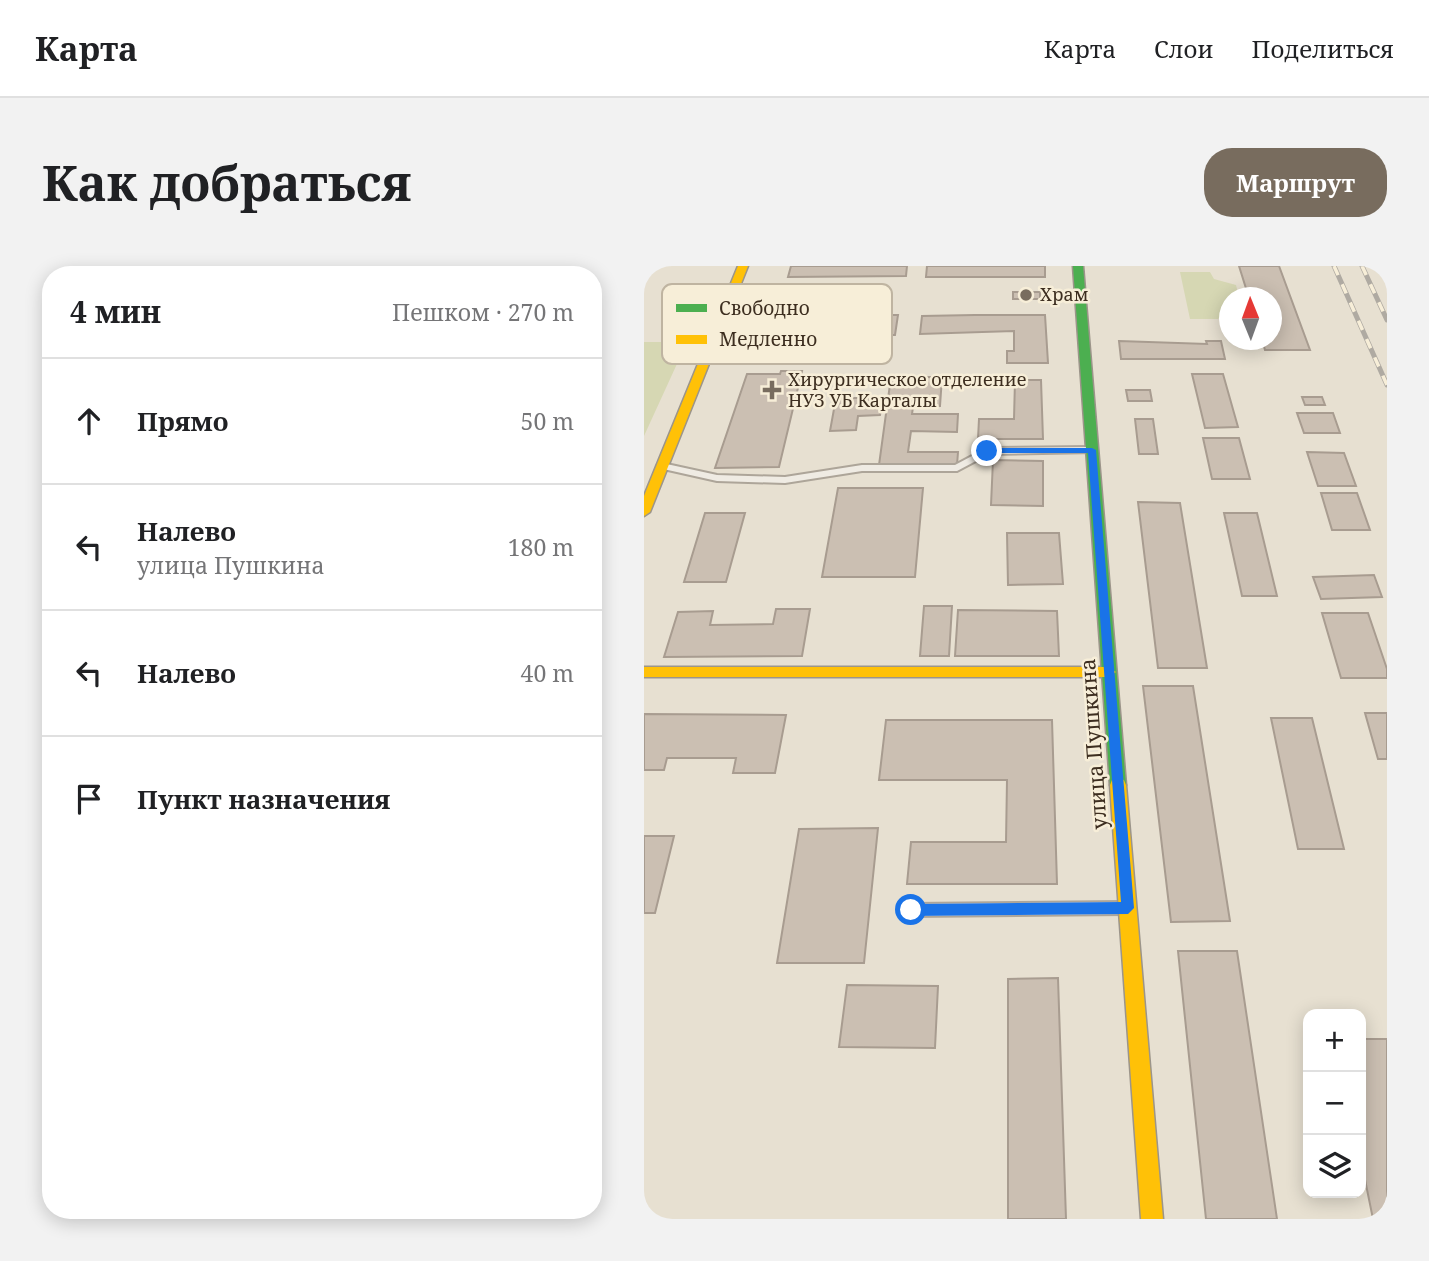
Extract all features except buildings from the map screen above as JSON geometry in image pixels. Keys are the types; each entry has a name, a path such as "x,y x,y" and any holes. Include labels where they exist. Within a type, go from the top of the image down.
{"street":[{"path":"736,284 743,266"},
{"name":"улица Пушкина","path":"1078,266 1152,1219"},
{"path":"644,512 703,364"},
{"path":"644,672 1109,672"}],"lane":[{"path":"662,466 717,478 785,480 862,468 957,468 987,451 1092,450"},
{"path":"911,910 1128,908"}],"green space":[{"path":"1180,272 1210,272 1214,279 1236,285 1219,287 1218,319 1190,319"},
{"path":"644,342 662,342 662,364 677,364 644,436"}],"railway":[{"path":"1334,266 1387,385"},
{"path":"1362,266 1387,320"}],"traffic: fast":[{"path":"1078,266 1118,785"}],"traffic: slow":[{"path":"736,284 743,266"},
{"path":"644,512 704,364"},
{"path":"644,672 1109,672"},
{"path":"1118,785 1152,1219"}],"place":[{"name":"Храм","path":"1026,295"},
{"name":"Хирургическое отделение НУЗ УБ Карталы","path":"772,390"}],"route":[{"path":"911,910 1128,908 1092,450 987,451"}]}
